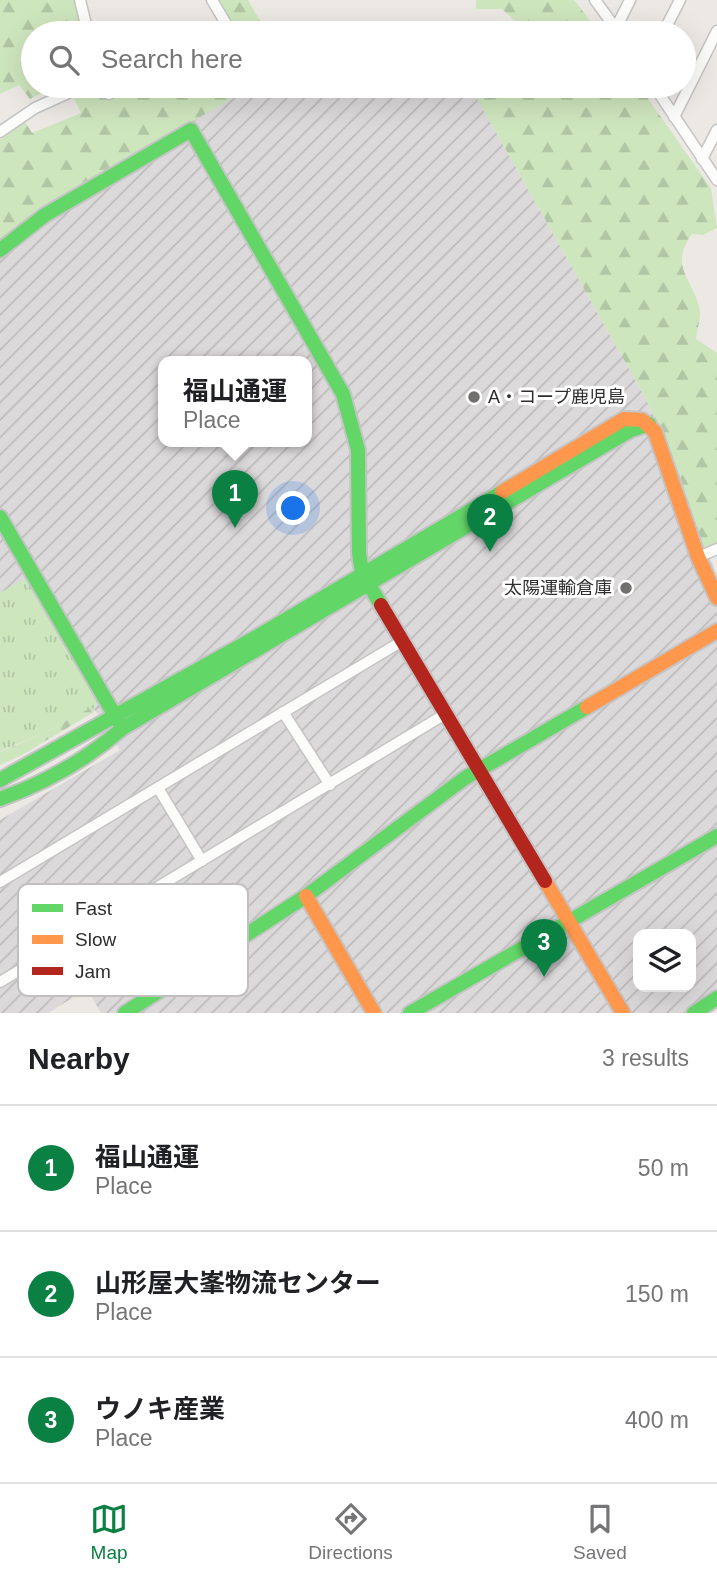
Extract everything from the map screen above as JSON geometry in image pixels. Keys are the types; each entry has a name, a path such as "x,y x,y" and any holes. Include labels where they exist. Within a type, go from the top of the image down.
{"street":[{"path":"80,0 85,21"},
{"path":"212,0 224,21"},
{"path":"596,0 611,21"},
{"path":"622,21 630,0"},
{"path":"669,21 680,0"},
{"path":"696,73 717,31"},
{"path":"0,132 35,108 57,98"},
{"path":"662,98 717,180"},
{"path":"674,117 684,98"},
{"path":"0,250 45,215 191,130 343,394 358,450 359,553 366,578 623,1013"},
{"path":"702,159 717,130"},
{"path":"0,780 119,721 258,636 366,578 624,419 633,417 644,420 655,432 698,557 717,598"},
{"path":"1,520 119,721"},
{"path":"698,557 717,549"},
{"path":"248,933 306,896 466,778 717,631"},
{"path":"0,882 404,640"},
{"path":"283,712 330,785"},
{"path":"164,884 447,713"},
{"path":"0,799 26,789 108,741 119,721"},
{"path":"158,788 202,861"},
{"path":"410,1013 717,836"},
{"path":"306,896 374,1013"},
{"path":"0,982 18,971"},
{"path":"125,1013 151,996"},
{"path":"694,1013 711,1005"}],"shaded area":[{"path":"233,98 477,98 646,399 675,462 717,577 717,1008 709,1013 101,1013 91,996 248,996 248,884 18,884 18,996 76,996 48,1013 0,1013 0,820 120,750 94,709 0,751 0,243 43,209"}],"green space":[{"path":"0,0 76,0 81,21 21,21 21,88 19,85 0,94"},
{"path":"217,0 248,0 260,21 229,21"},
{"path":"476,0 574,0 591,21 515,21 502,9 476,9"},
{"path":"74,98 233,98 43,209 0,243 0,140 25,122 32,133 81,113"},
{"path":"477,98 647,98 711,188 717,228 703,235 692,234 685,245 682,263 700,310 696,339 717,353 717,543 704,547 675,462 646,399"},
{"path":"26,578 97,701 94,712 94,709 90,708 42,734 0,751 0,593"},
{"path":"90,708 94,709 94,712 0,765 0,752 42,734"}],"traffic: fast":[{"path":"0,250 45,215 191,130 343,394 358,450 359,553 362,573 381,605"},
{"path":"0,799 65,769 123,728 631,430 649,424"},
{"path":"0,780 258,636 502,492"},
{"path":"0,517 118,721"},
{"path":"248,933 306,896 465,778 587,707"},
{"path":"410,1013 717,836"},
{"path":"125,1013 151,996"},
{"path":"694,1013 717,998"}],"traffic: slow":[{"path":"502,492 624,419 642,420 655,432 698,557 717,598"},
{"path":"587,707 717,631"},
{"path":"545,881 623,1013"},
{"path":"306,896 374,1013"}],"traffic: jam":[{"path":"381,605 545,881"}],"place":[{"name":"A・コープ鹿児島","path":"474,397"},
{"name":"福山通運","path":"235,528"},
{"name":"山形屋大峯物流センター","path":"490,552"},
{"name":"太陽運輸倉庫","path":"626,588"},
{"name":"ウノキ産業","path":"544,977"}]}
